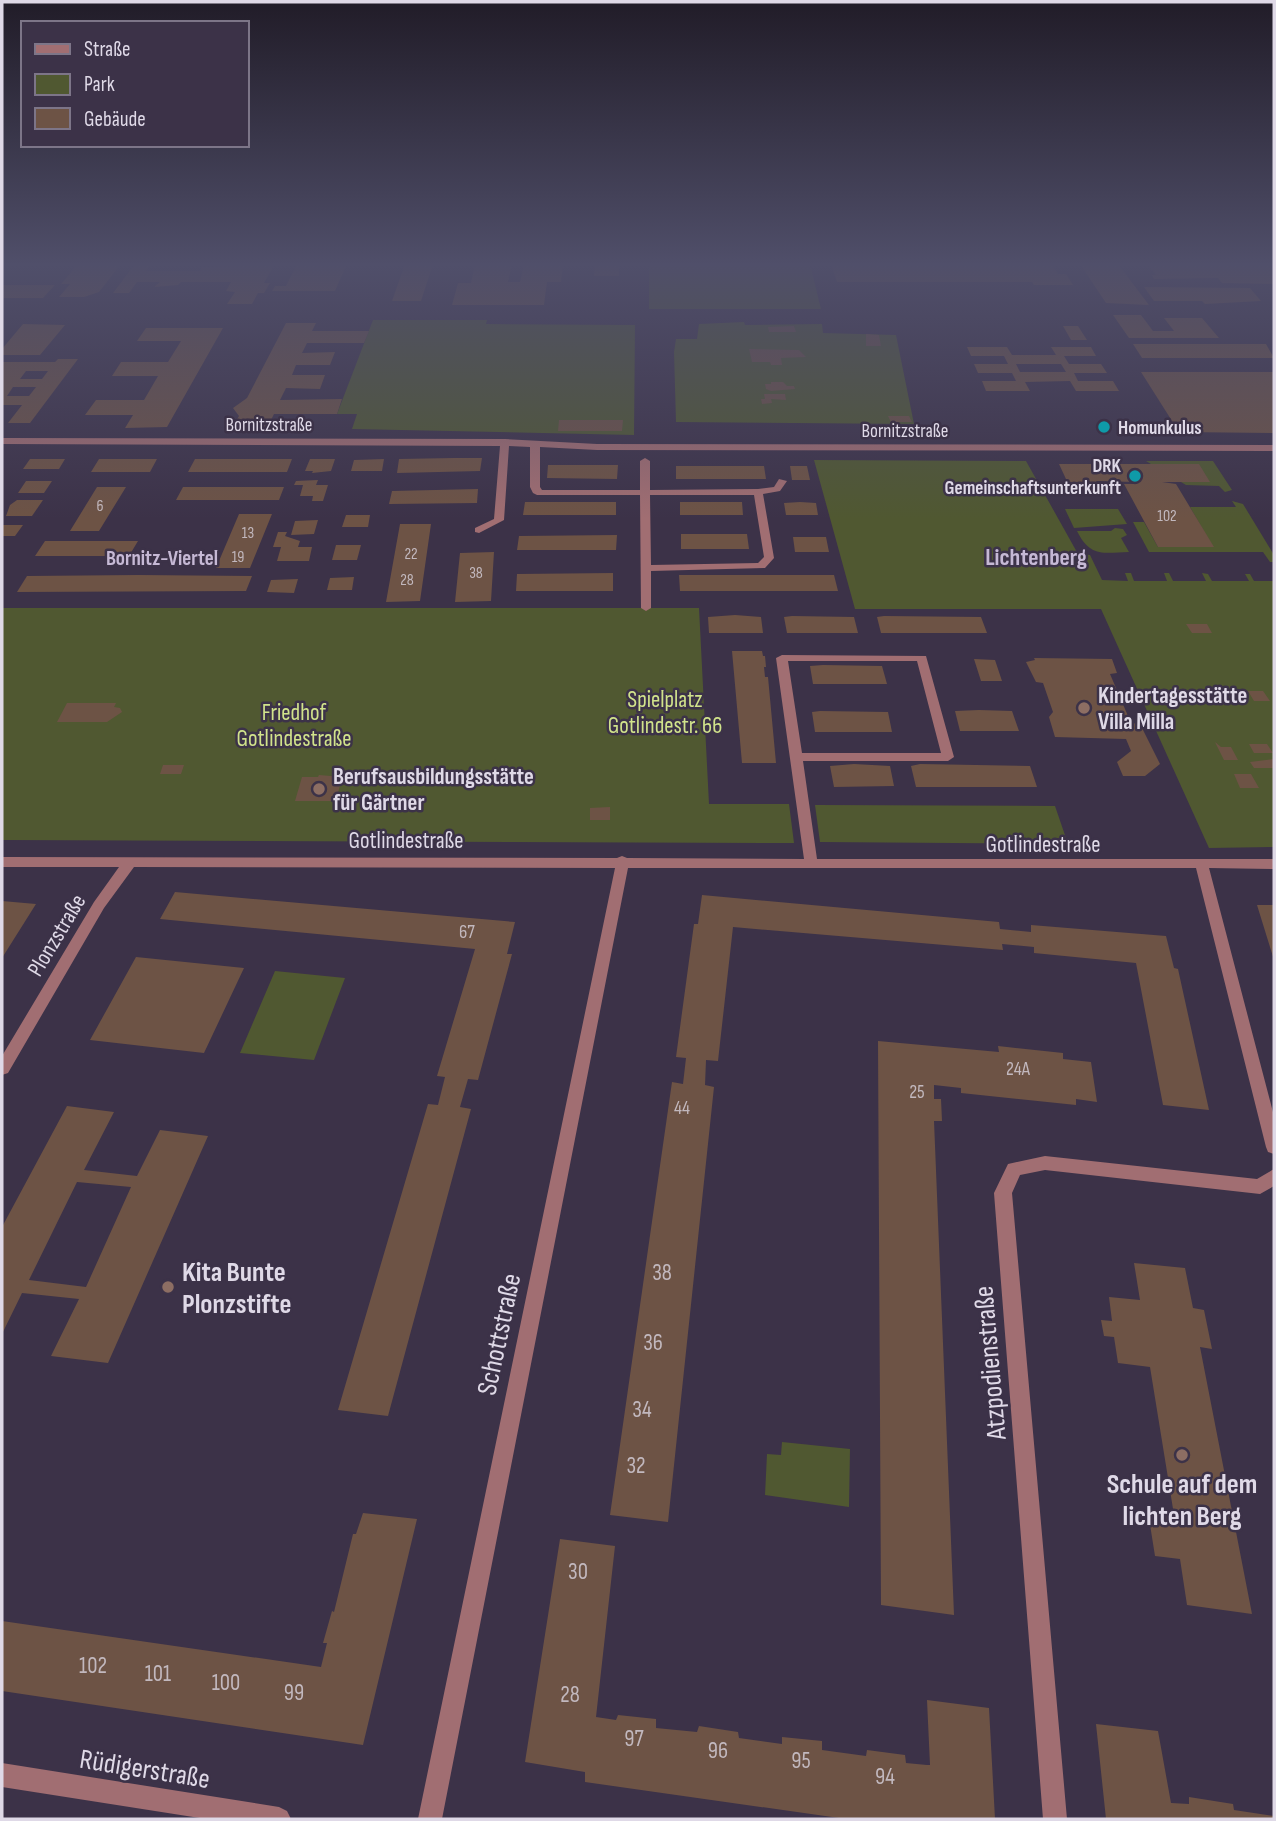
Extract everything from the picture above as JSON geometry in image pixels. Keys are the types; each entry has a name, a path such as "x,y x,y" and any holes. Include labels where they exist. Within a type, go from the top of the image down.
{"street":[{"name":"Bornitzstraße","path":"2,440 505,442 620,447 1274,448"},
{"path":"479,530 499,520 505,442"},
{"path":"536,444 535,487 540,493 758,492 776,489 782,481"},
{"path":"645,461 646,608"},
{"path":"647,568 761,566 769,558 758,492"},
{"path":"796,757 948,757 922,658 782,658 811,864"},
{"name":"Gotlindestraße","path":"2,862 622,861 1202,866 1274,864"},
{"name":"Schottstraße","path":"430,1819 621,881 622,861"},
{"name":"Plonzstraße","path":"2,1069 99,905 130,862"},
{"path":"1202,866 1274,1146"},
{"name":"Atzpodienstraße","path":"1055,1819 1003,1193 1014,1169 1045,1163 1260,1187 1274,1176"},
{"name":"Rüdigerstraße","path":"2,1775 279,1819"}],"green space":[{"path":"362,349 635,349 634,435 352,429 357,414 337,414"},
{"path":"674,349 899,349 914,424 676,422"},
{"path":"814,460 1026,461 1078,554 1090,555 1102,580 1128,581 1125,573 1131,573 1134,581 1167,581 1164,573 1169,573 1173,581 1206,581 1202,573 1208,574 1212,581 1249,581 1245,574 1250,574 1254,581 1274,581 1274,847 1209,848 1101,609 855,609"},
{"path":"1146,461 1213,461 1232,490 1225,492 1219,486 1186,485"},
{"path":"1232,501 1243,504 1274,555 1274,562 1270,562 1263,552 1149,552 1133,522 1144,522 1158,547 1213,547 1190,507 1236,507"},
{"path":"1065,509 1118,509 1127,524 1074,528"},
{"path":"1115,528 1123,529 1127,535 1121,538 1129,552 1098,552 1087,545 1077,531 1111,531"},
{"name":"Friedhof Gotlindestraße","path":"2,608 699,608 709,804 789,804 794,843 2,840"},
{"path":"815,805 1055,806 1068,844 820,842"},
{"path":"275,971 345,978 314,1060 240,1053"},
{"path":"782,1442 850,1449 849,1507 765,1495 767,1454 781,1455"}],"building":[{"path":"2,349 45,349 40,355 2,355"},
{"path":"176,349 211,349 167,427 125,428 133,415 85,415 96,400 144,400 158,376 112,376 121,362 168,362"},
{"path":"272,349 304,349 302,353 335,352 330,365 296,365 292,375 325,375 320,389 286,388 280,400 342,399 337,414 274,414 267,428 263,428 264,424 234,424 239,416 233,408 247,398"},
{"path":"749,349 799,350 806,357 781,358 782,365 771,365 770,362 752,362"},
{"path":"968,349 1008,349 1012,355 1056,355 1052,349 1092,349 1096,356 1064,356 1069,364 1101,364 1107,373 1074,373 1078,381 1113,381 1119,391 1076,391 1070,381 1025,382 1030,391 986,391 982,381 1016,381 1012,373 978,373 974,364 1008,364 1004,356 971,356","holes":["1016,364 1061,364 1066,372 1020,372"]},
{"path":"1136,349 1269,349 1274,358 1142,358"},
{"path":"58,359 78,359 30,423 8,423 22,405 2,405 2,362 55,362","holes":["26,371 48,371 42,379 20,379","13,387 36,387 29,396 7,396"]},
{"path":"1141,372 1274,372 1274,433 1179,432"},
{"path":"783,382 795,389 771,391 766,389 765,384"},
{"path":"764,394 785,394 786,400 771,399 772,403 762,404"},
{"path":"888,416 909,416 912,422 891,422"},
{"path":"559,420 623,420 622,431 558,431"},
{"path":"482,458 480,471 397,473 399,459"},
{"path":"30,459 65,459 59,469 23,469"},
{"path":"99,459 157,459 150,472 91,472"},
{"path":"195,459 292,459 287,472 188,472"},
{"path":"310,459 335,459 331,471 312,473 313,471 305,471"},
{"path":"384,459 382,471 351,471 354,460"},
{"path":"1059,464 1199,464 1210,482 1162,482 1176,484 1214,547 1158,547 1124,484 1137,484 1136,482 1096,481 1098,484 1105,484 1109,492 1072,492"},
{"path":"548,465 618,465 617,479 547,478"},
{"path":"676,466 764,466 766,479 676,479"},
{"path":"790,466 807,466 810,480 792,480"},
{"path":"318,480 316,485 328,485 323,501 312,501 313,496 300,496 303,485 294,485 296,481"},
{"path":"26,481 52,481 44,493 18,493"},
{"path":"97,487 126,487 99,531 70,531"},
{"path":"183,487 284,487 279,500 176,500"},
{"path":"478,489 477,503 389,504 392,491"},
{"path":"17,500 43,500 32,516 6,516 10,505"},
{"path":"525,502 616,502 616,515 523,515"},
{"path":"680,502 742,502 743,515 680,515"},
{"path":"784,503 816,503 818,515 786,515"},
{"path":"239,514 272,514 250,568 216,568"},
{"path":"346,515 370,515 368,527 342,527"},
{"path":"318,520 314,534 291,535 295,521"},
{"path":"400,524 431,524 420,601 386,602"},
{"path":"2,525 23,525 15,536 2,536"},
{"path":"278,532 287,532 285,536 300,541 298,547 312,547 309,561 277,561 281,547 273,547"},
{"path":"681,534 747,534 749,549 681,549"},
{"path":"617,535 616,550 517,550 519,536"},
{"path":"793,537 826,537 829,552 795,552"},
{"path":"45,541 138,541 129,556 35,556"},
{"path":"336,545 361,545 357,560 332,560"},
{"path":"494,552 491,601 455,602 460,553"},
{"path":"613,573 613,591 516,591 517,574"},
{"path":"679,575 834,575 838,591 680,591"},
{"path":"27,576 252,576 246,591 17,592"},
{"path":"354,577 352,590 327,590 330,578"},
{"path":"298,579 294,593 267,592 271,580"},
{"path":"708,617 761,617 763,633 709,633"},
{"path":"784,617 854,617 858,633 787,633"},
{"path":"877,617 981,617 987,633 881,633"},
{"path":"1186,624 1207,624 1212,633 1192,633"},
{"path":"732,651 762,651 765,656 765,677 768,677 776,763 742,763"},
{"path":"1034,658 1112,659 1117,673 1110,674 1131,723 1140,724 1160,764 1145,776 1123,776 1117,762 1131,751 1126,739 1055,737 1049,717 1053,712 1043,683 1036,682 1026,662 1035,660"},
{"path":"974,659 995,660 1002,681 981,681"},
{"path":"810,666 882,666 887,684 813,684"},
{"path":"1248,691 1263,691 1270,701 1254,701"},
{"path":"67,703 116,703 114,707 120,708 122,712 107,722 57,722"},
{"path":"955,711 1012,711 1019,731 960,731"},
{"path":"812,712 888,712 892,732 815,732"},
{"path":"1215,742 1221,747 1231,747 1238,760 1224,760"},
{"path":"1249,744 1267,744 1273,753 1254,753"},
{"path":"1274,759 1274,768 1254,768 1250,762"},
{"path":"163,765 184,765 181,774 160,774"},
{"path":"830,766 890,766 894,786 834,787"},
{"path":"911,766 1030,766 1037,787 916,787"},
{"path":"1234,774 1251,774 1259,788 1240,788"},
{"name":"Berufsausbildungsstätte für Gärtner","path":"302,777 342,777 336,801 295,801"},
{"path":"610,807 610,820 590,820 590,808"},
{"path":"175,892 515,922 507,954 512,954 478,1080 468,1079 460,1107 471,1109 388,1416 338,1410 428,1104 438,1105 445,1077 437,1076 475,949 160,919"},
{"path":"702,895 999,922 1000,929 1031,932 1031,925 1166,936 1174,968 1178,969 1209,1110 1163,1105 1136,963 1034,953 1034,947 1002,944 1003,950 733,927 718,1061 706,1060 705,1085 714,1087 668,1522 610,1515 672,1082 683,1084 686,1058 676,1057 694,924 698,924"},
{"path":"2,901 36,904 2,958"},
{"path":"1257,905 1274,905 1274,960"},
{"path":"136,957 244,968 204,1053 90,1040"},
{"path":"878,1041 999,1052 998,1046 1063,1053 1063,1059 1091,1062 1097,1102 1076,1099 1076,1105 961,1093 961,1088 934,1085 934,1099 941,1099 942,1121 934,1121 954,1615 881,1605"},
{"path":"67,1106 114,1112 84,1170 137,1176 160,1130 208,1136 108,1363 51,1356 79,1299 22,1293 2,1334 2,1227","holes":["77,1182 131,1187 86,1287 29,1280"]},
{"path":"1134,1263 1185,1268 1193,1308 1204,1310 1212,1349 1200,1347 1252,1614 1187,1605 1180,1559 1155,1556 1148,1512 1174,1515 1150,1367 1118,1363 1114,1337 1104,1336 1101,1320 1112,1321 1109,1297 1140,1300"},
{"path":"363,1513 417,1519 363,1745 2,1691 2,1621 321,1667 327,1643 323,1643 332,1611 334,1612 353,1534 356,1534"},
{"path":"560,1539 615,1546 596,1717 616,1720 618,1715 656,1719 656,1728 697,1732 699,1726 738,1732 739,1738 782,1744 782,1737 822,1741 822,1750 866,1756 867,1750 905,1755 906,1763 930,1765 927,1700 989,1708 995,1819 846,1819 585,1782 585,1772 525,1762"},
{"path":"1096,1724 1158,1731 1171,1803 1189,1804 1189,1797 1233,1804 1234,1810 1274,1816 1274,1819 1106,1819"}],"place":[{"name":"Homunkulus","path":"1104,427"},
{"name":"DRK Gemeinschaftsunterkunft","path":"1135,476"},
{"name":"Kindertagesstätte Villa Milla","path":"1084,708"},
{"name":"Berufsausbildungsstätte für Gärtner","path":"319,789"},
{"name":"Kita Bunte Plonzstifte","path":"168,1287"},
{"name":"Schule auf dem lichten Berg","path":"1182,1455"}],"district":[{"name":"Lichtenberg","path":"1036,557"},
{"name":"Bornitz-Viertel","path":"162,558"}],"park label":[{"name":"Spielplatz Gotlindestr. 66","path":"665,712"}]}
